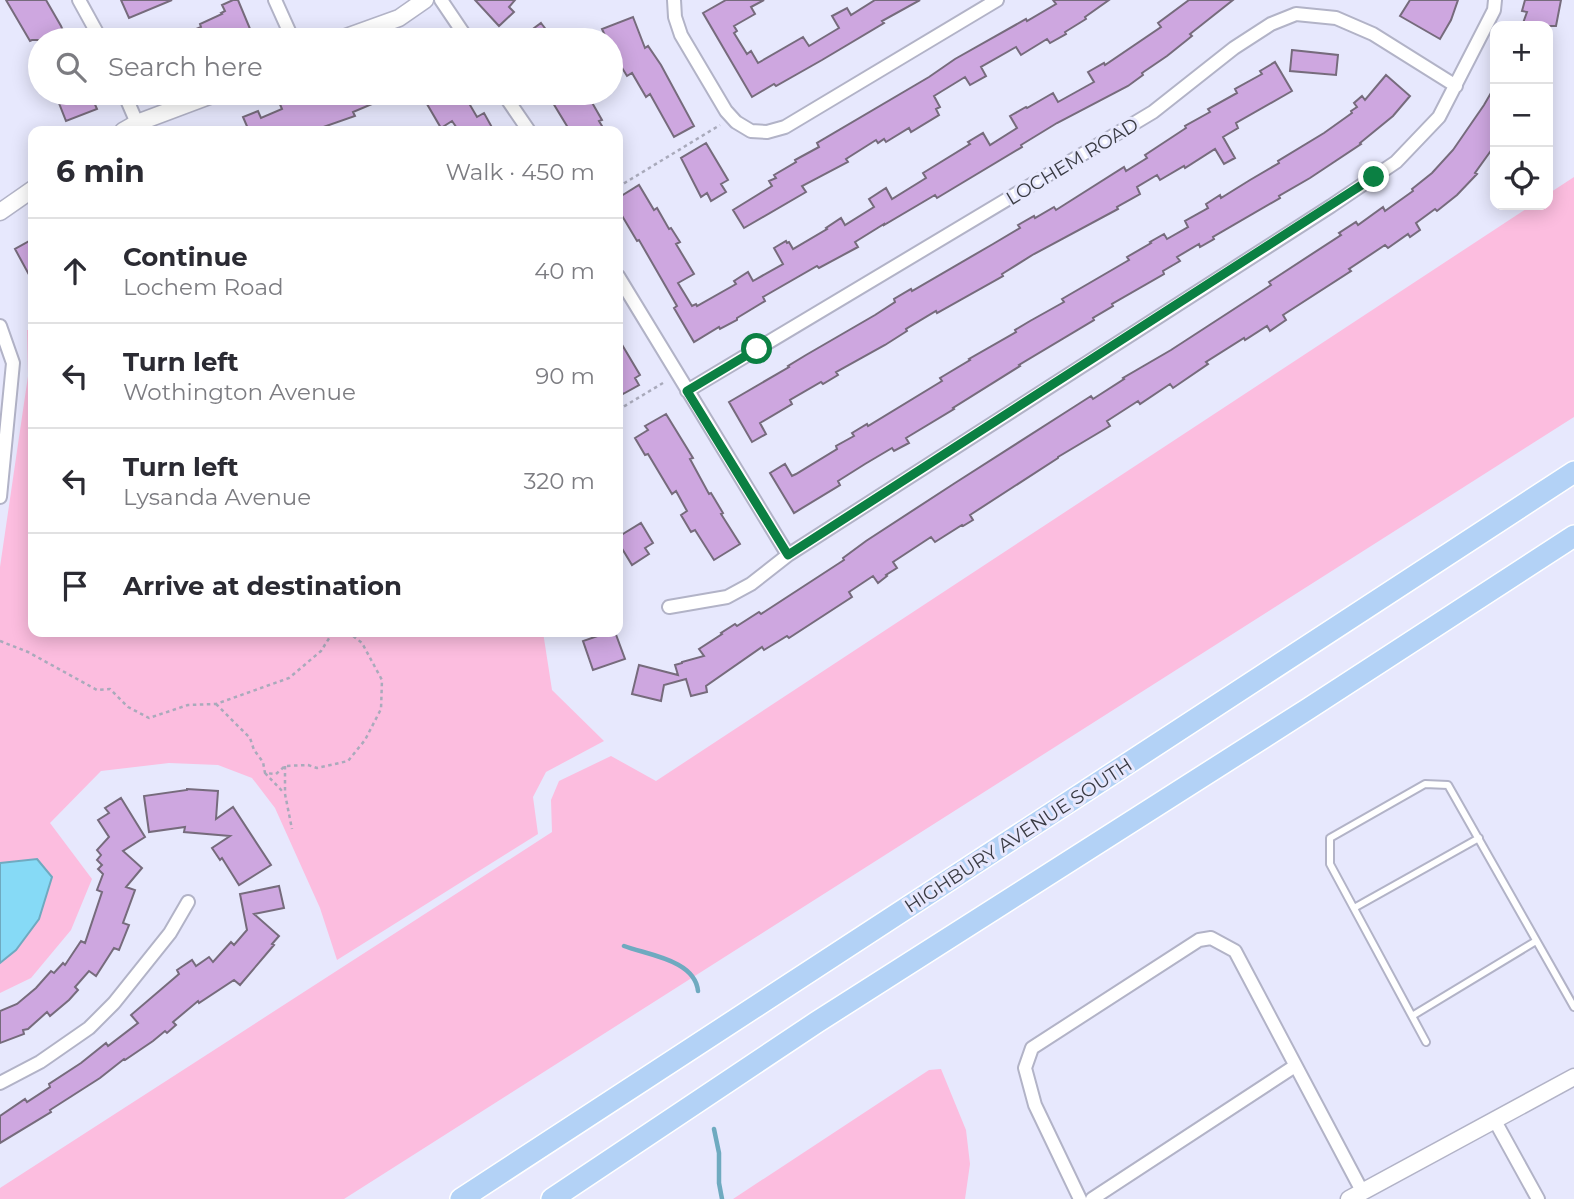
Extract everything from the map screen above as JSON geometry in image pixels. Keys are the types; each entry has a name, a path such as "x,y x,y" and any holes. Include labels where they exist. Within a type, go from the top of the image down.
{"highway":[{"name":"HIGHBURY AVENUE SOUTH","path":"461,1199 1574,472"},
{"path":"552,1199 817,1022 1574,536"}],"street":[{"path":"79,0 94,28"},
{"path":"275,0 288,28"},
{"path":"371,28 399,18 425,0"},
{"path":"441,0 460,28"},
{"path":"674,0 674,17 681,35 731,117 751,131 767,132 785,127 997,0"},
{"path":"669,607 727,597 751,584 788,555 1319,214 1395,162 1439,117 1494,10 1495,0"},
{"name":"LOCHEM ROAD","path":"687,391 1153,112 1234,48 1271,24 1296,13 1336,18 1373,34 1457,86"},
{"path":"126,105 130,126"},
{"path":"133,126 186,105"},
{"path":"511,105 526,126"},
{"path":"0,212 28,192"},
{"path":"623,283 788,555"},
{"path":"0,326 13,363 0,497"},
{"path":"0,1083 40,1062 89,1028 114,1003 170,933 188,902"},
{"path":"1080,1199 1035,1105 1025,1068 1032,1048 1199,940 1211,938 1235,951 1296,1066 1356,1195 1574,1077"},
{"path":"1092,1199 1296,1066"},
{"path":"1495,1121 1538,1199"}],"lane":[{"path":"1426,1042 1331,864 1330,838 1425,784 1448,785 1574,1007"},
{"path":"1354,908 1479,838"},
{"path":"1412,1016 1536,941"}],"path":[{"path":"623,184 731,117"},
{"path":"623,407 663,383"},
{"path":"0,641 28,652 97,690 110,690 128,707 149,718 188,705 216,704 289,678 321,651 331,637"},
{"path":"265,773 276,774 285,766 308,765 317,768 348,761 365,740 382,709 382,680 362,643 354,637"},
{"path":"216,704 250,738 254,750 263,762 265,773 285,794"},
{"path":"285,766 285,794 292,829"}],"shaded area":[{"path":"1574,177 1574,417 344,1199 0,1199 0,1188 552,832 551,800 559,781 611,756 656,781 1524,210 1553,210 1553,191"},
{"path":"28,376 28,637 544,637 552,690 604,741 546,772 533,797 538,834 337,960 320,908 275,808 252,778 218,765 169,763 101,771 50,823 92,879 71,930 31,978 0,993 0,567"},
{"path":"941,1069 966,1130 970,1164 965,1199 733,1199 929,1070"}],"water":[{"path":"37,859 52,877 39,919 16,950 0,963 0,863"}],"building":[{"path":"6,0 46,0 62,28 28,28 28,38"},
{"path":"121,0 172,0 129,18"},
{"path":"238,0 250,28 199,28 200,24 222,14 225,11 222,5"},
{"path":"475,0 515,0 509,7 514,12 499,26"},
{"path":"726,0 764,0 751,7 755,14 734,26 737,31 734,33 747,54 751,51 758,63 803,37 809,46 839,28 832,16 847,8 851,15 875,0 920,0 822,60 752,97 703,13"},
{"path":"1053,0 1109,0 1065,32 1066,34 1050,43 1047,39 1021,55 1016,47 981,67 986,76 970,85 965,77 934,96 940,107 936,109 939,115 911,132 909,128 886,142 884,139 878,143 876,140 846,159 848,162 802,186 806,192 744,228 733,210 772,186 769,181 776,178 774,175 819,147 817,143 955,59 1056,4"},
{"path":"1189,0 1233,0 1128,86 1057,123 937,198 935,195 884,224 855,242 858,247 819,268 817,266 763,297 765,301 737,320 694,342 674,308 677,306 623,217 623,195 639,185 654,210 657,208 680,242 676,244 694,274 678,283 692,306 697,306 736,284 734,281 748,272 753,281 783,264 774,248 786,241 793,249 841,218 845,225 874,207 869,199 886,188 892,199 926,178 923,173 983,133 990,145 1017,128 1010,116 1053,93 1058,102 1094,82 1088,72 1104,63 1105,65 1161,27 1158,23"},
{"path":"1410,0 1458,0 1440,39 1400,16"},
{"path":"1525,0 1561,0 1556,26 1553,26 1553,21 1524,21 1527,12 1522,11"},
{"path":"633,17 645,48 648,46 661,65 694,126 674,137 650,94 646,97 632,73 627,76 623,70 623,28 605,28"},
{"path":"1292,50 1338,55 1336,75 1290,71"},
{"path":"1275,62 1292,91 1236,123 1238,128 1223,137 1235,158 1224,164 1215,149 1160,180 1157,175 1137,187 1140,194 1117,207 1118,209 1034,254 1002,274 1003,276 937,313 936,311 885,345 836,372 838,375 790,400 792,404 760,423 766,434 752,442 729,402 875,315 895,302 894,299 1020,228 1018,225 1054,207 1056,210 1124,167 1126,171 1147,158 1145,155 1186,128 1185,126 1210,112 1208,109 1237,93 1235,89 1262,74 1260,71"},
{"path":"1386,75 1410,96 1393,116 1361,144 1279,196 1280,198 1213,237 1214,239 1177,257 1180,261 1163,271 1164,274 1112,304 1113,306 1093,318 1094,320 906,438 909,443 894,451 892,448 865,464 838,481 840,485 794,513 770,473 785,464 792,476 796,474 837,449 836,446 854,436 852,433 942,381 940,378 1064,302 1062,299 1129,260 1127,257 1150,242 1164,234 1167,239 1188,227 1185,221 1208,208 1206,204 1220,195 1221,198 1279,163 1278,161 1352,113 1357,107 1354,103 1362,96 1365,100"},
{"path":"1490,95 1490,152 1475,173 1477,174 1457,195 1416,223 1420,230 1410,237 1408,234 1388,248 1385,245 1349,269 1351,271 1283,315 1286,320 1270,331 1267,326 1245,340 1244,338 1206,362 1208,364 1173,388 1170,384 1107,421 1110,426 970,515 973,520 935,542 931,537 893,562 897,568 878,583 873,576 849,592 852,597 789,638 787,636 764,650 762,647 706,686 707,692 691,696 686,679 664,685 661,701 632,694 639,665 678,675 675,665 704,656 699,649 721,633 759,612 761,614 955,483 1091,396 1093,399 1171,350 1271,285 1269,282 1341,235 1339,233 1356,222 1358,225 1383,207 1385,211 1432,173 1453,150"},
{"path":"60,105 95,105 97,109 66,121"},
{"path":"280,105 370,105 353,112 355,116 326,126 247,126 243,117 258,111 261,118 282,109"},
{"path":"428,105 470,105 477,117 484,113 491,126 456,126 452,121 440,126"},
{"path":"554,105 593,105 602,120 599,121 602,126 567,126"},
{"path":"706,143 728,180 721,184 726,192 711,201 707,193 701,197 681,158"},
{"path":"28,242 28,273 15,249"},
{"path":"623,346 640,375 635,378 639,385 623,394"},
{"path":"666,414 693,458 690,459 709,494 711,493 740,544 714,560 695,530 691,532 681,515 687,511 676,491 672,494 635,438 648,430 645,426"},
{"path":"641,523 653,543 645,548 649,554 632,565 623,550 623,534"},
{"path":"595,637 617,637 625,659 593,670 583,641"},
{"path":"187,789 218,791 216,819 233,807 271,865 239,885 222,858 220,860 212,848 230,836 184,832 185,827 149,832 144,796"},
{"path":"121,798 145,837 123,851 142,868 126,887 135,890 123,923 129,925 119,950 114,948 96,976 89,971 75,987 78,990 50,1016 47,1012 28,1029 23,1030 24,1034 0,1043 0,1011 17,1004 51,971 54,973 63,963 65,965 81,941 85,943 102,892 97,890 103,874 98,869 102,865 97,860 101,855 97,850 109,837 98,820 109,813 105,808"},
{"path":"279,886 284,908 254,914 279,936 240,985 234,980 199,1003 198,1001 173,1022 176,1025 167,1033 165,1031 50,1110 51,1112 0,1143 0,1116 25,1099 27,1102 50,1087 49,1084 138,1023 131,1015 179,974 177,970 192,960 196,966 209,957 213,962 231,942 234,945 247,930 240,894"}],"waterway":[{"path":"624,946 680,966 689,972 698,991"},
{"path":"714,1129 719,1153 722,1199"}],"route":[{"path":"757,349 687,391 788,555 1374,177"}]}
